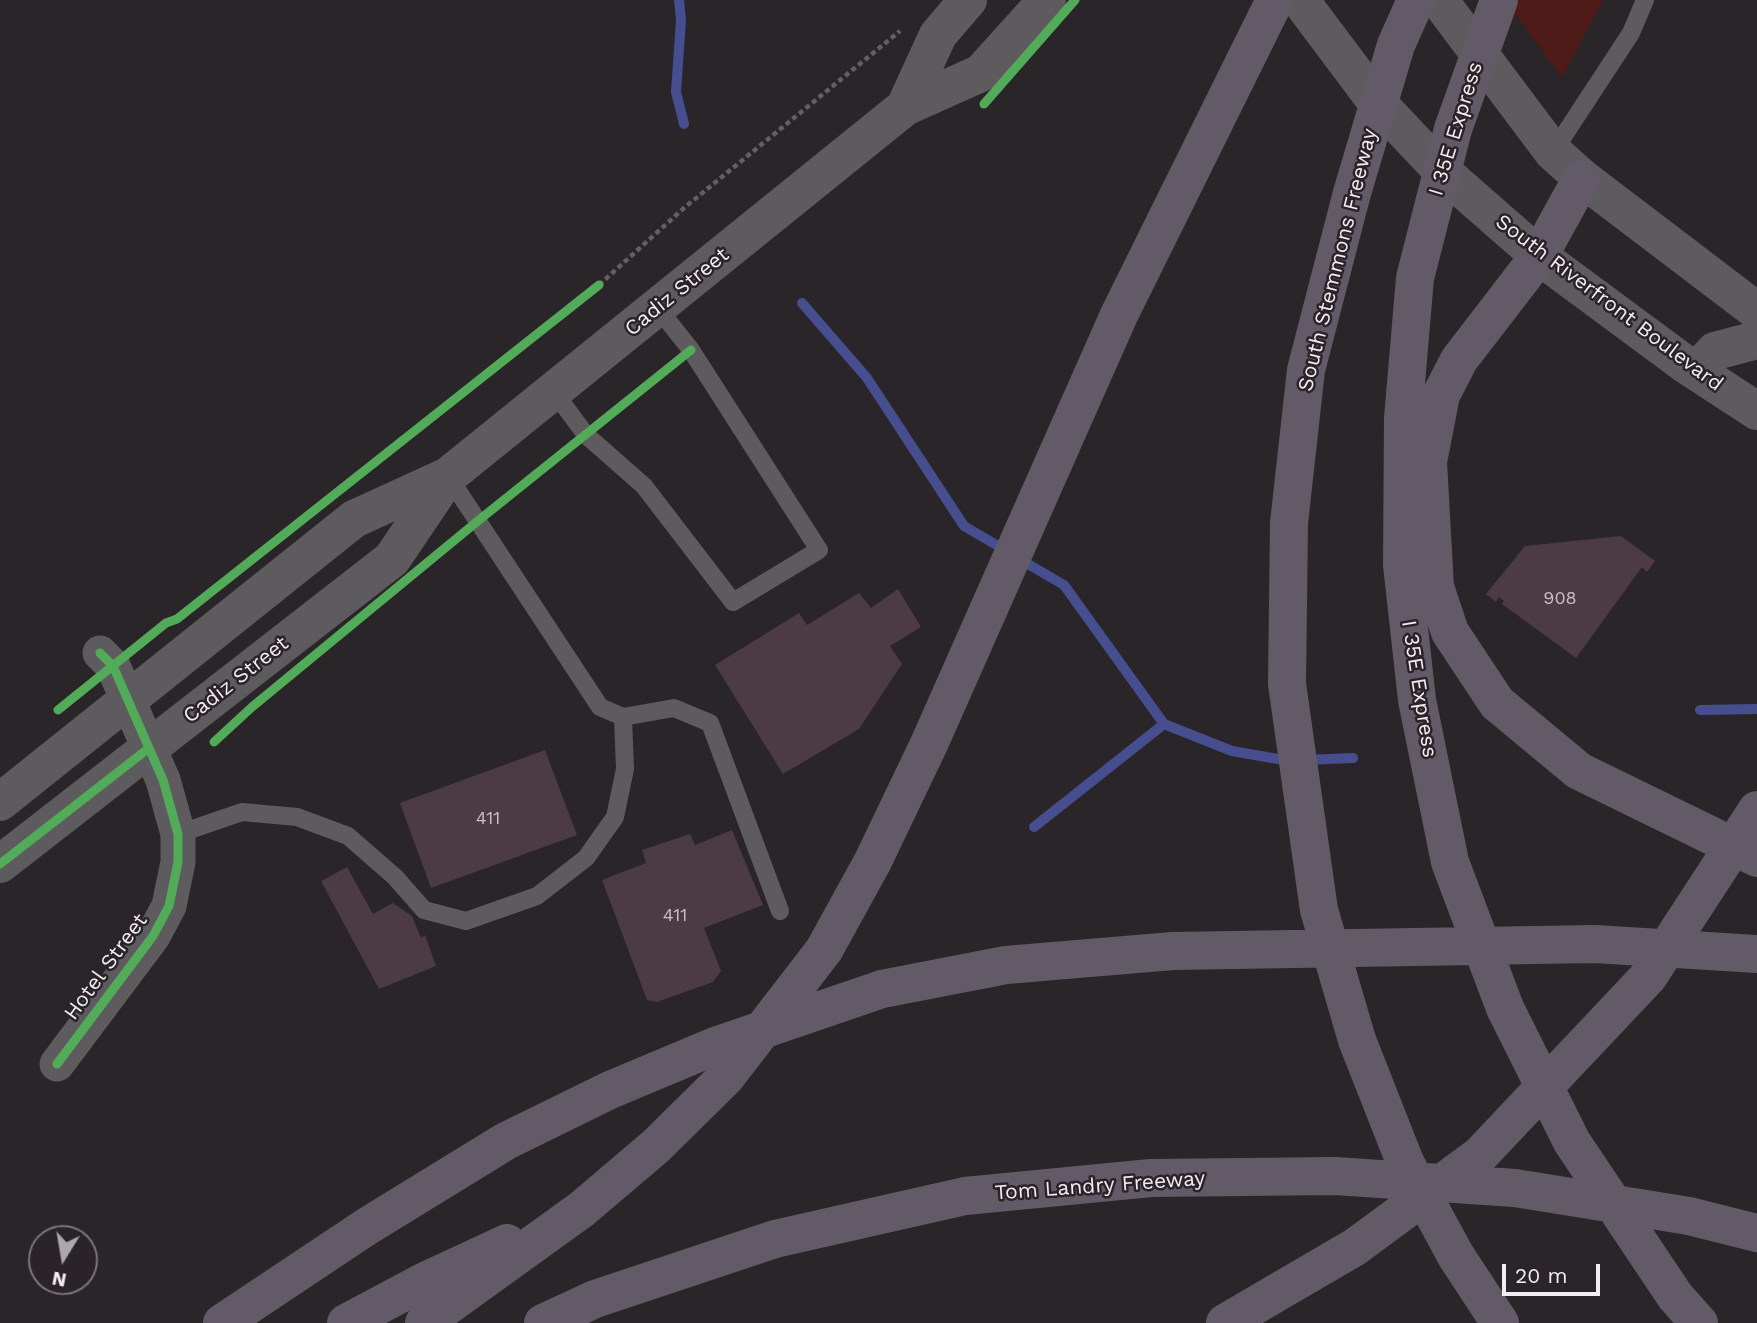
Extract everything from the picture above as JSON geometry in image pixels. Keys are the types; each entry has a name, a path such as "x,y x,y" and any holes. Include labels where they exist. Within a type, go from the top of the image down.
{"highway":[{"path":"424,1323 582,1209 656,1146 726,1077 824,950 873,861 929,744 1119,314 1275,0"},
{"path":"1395,45 1396,0"},
{"name":"South Stemmons Freeway","path":"1416,0 1395,45 1352,193 1307,370 1289,523 1287,684 1319,910 1357,1040 1405,1162 1455,1256 1500,1323"},
{"name":"I 35E Express","path":"1499,0 1452,129 1415,278 1403,418 1402,565 1417,701 1450,862 1505,1007 1572,1142 1675,1296 1699,1323"},
{"path":"1582,178 1539,256 1459,360 1441,396 1427,462 1435,587 1450,632 1497,703 1579,771 1757,858"},
{"path":"1226,1323 1355,1247 1480,1155 1648,977 1757,810"},
{"path":"222,1323 366,1227 506,1141 610,1090 703,1051 882,989 1006,965 1173,951 1595,944 1757,954"},
{"name":"Tom Landry Freeway","path":"543,1323 595,1299 775,1239 965,1196 1151,1178 1335,1176 1515,1188 1689,1216 1757,1233"},
{"path":"346,1323 423,1282 582,1209"}],"main road":[{"name":"Cadiz Street","path":"905,107 938,35 968,0"},
{"name":"Cadiz Street","path":"0,802 354,519 448,476 905,107 981,73 1047,0"},
{"name":"South Riverfront Boulevard","path":"1300,0 1375,100 1443,172 1539,256 1696,371 1757,411"},
{"path":"1439,0 1553,152 1582,178 1757,311"},
{"path":"1696,371 1715,351 1757,340"},
{"name":"Cadiz Street","path":"0,864 392,559 448,476"}],"street":[{"name":"Hotel Street","path":"57,1064 153,936 169,906 175,886 178,834 172,808 129,700 113,666 100,653"}],"lane":[{"path":"1553,152 1631,33 1645,0"},
{"path":"554,392 586,435 644,486 733,602 819,550 691,350 657,307"},
{"path":"448,476 600,707 623,717 674,708 710,723 780,911"},
{"path":"178,834 242,812 298,817 348,836 395,877 424,910 466,921 537,896 586,858 615,817 625,769 623,717"}],"path":[{"path":"588,294 684,208 907,25"}],"shaded area":[{"path":"1505,0 1603,0 1562,77"}],"building":[{"path":"1621,536 1655,561 1647,572 1642,567 1576,658 1502,604 1504,601 1499,597 1496,602 1486,594 1525,546"},
{"path":"898,589 921,627 890,646 902,664 859,729 783,774 715,665 799,613 807,625 859,593 871,608"},
{"path":"545,750 577,835 431,888 400,803"},
{"path":"732,830 763,905 704,928 721,971 713,982 657,1002 647,1000 602,880 646,863 642,850 690,834 695,845"},
{"path":"347,867 373,914 393,903 412,916 421,938 425,935 436,966 379,989 321,881"}],"waterway":[{"path":"679,0 681,20 676,92 684,124"},
{"path":"802,303 867,378 964,526 1005,550"},
{"path":"1021,560 1064,585 1164,724 1232,751 1289,761"},
{"path":"1700,710 1757,709"},
{"path":"1034,827 1164,724"},
{"path":"1304,760 1353,758"}],"cycle path":[{"path":"984,104 1075,0"},
{"path":"58,710 599,285"},
{"path":"214,742 252,707 479,520 691,350"},
{"path":"57,1064 153,936 169,906 178,862 178,834 163,780 113,666 100,653"},
{"path":"0,864 149,748"}]}
